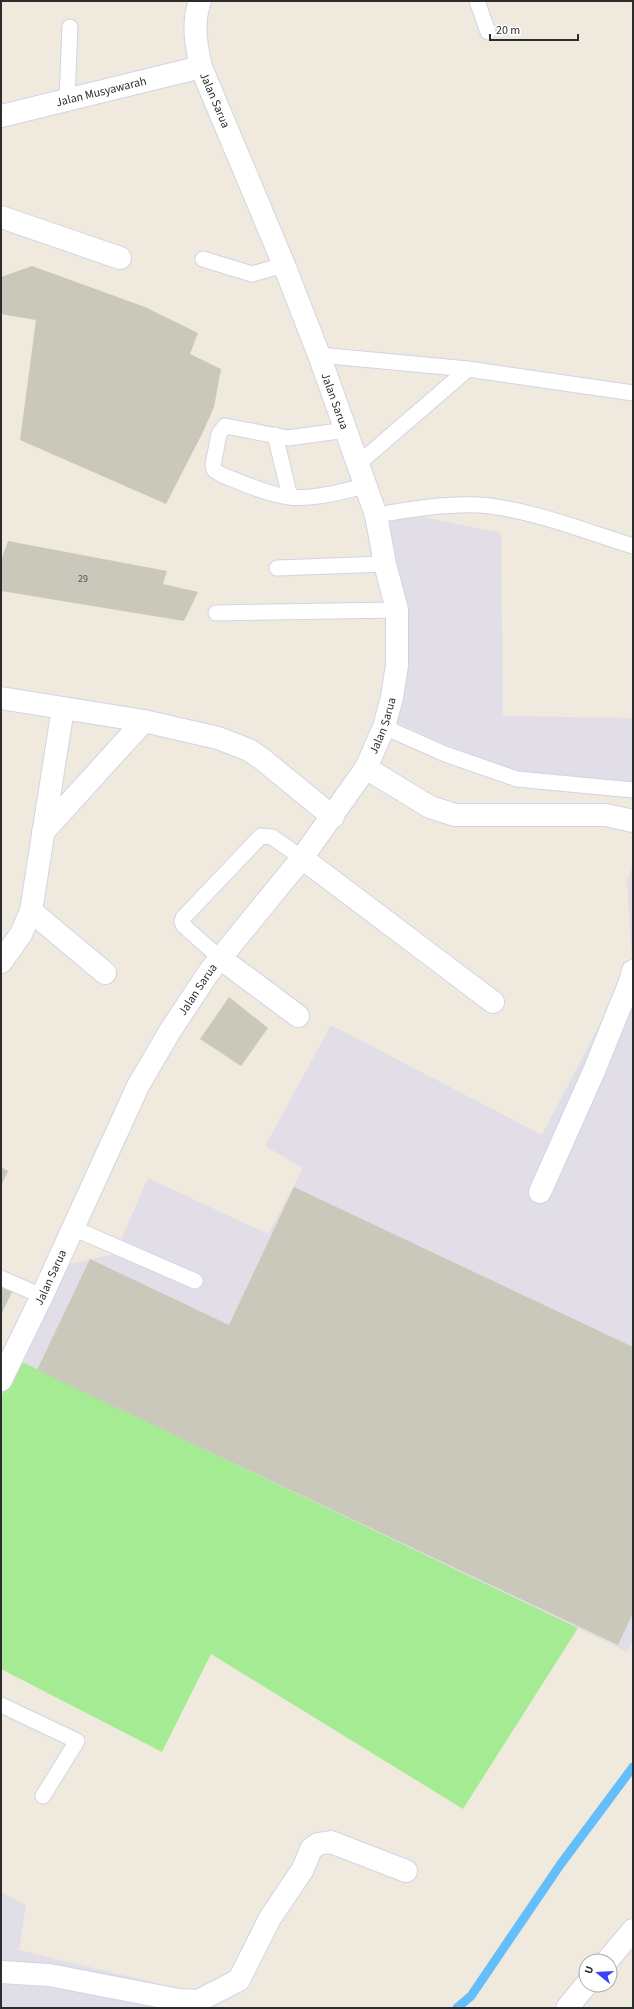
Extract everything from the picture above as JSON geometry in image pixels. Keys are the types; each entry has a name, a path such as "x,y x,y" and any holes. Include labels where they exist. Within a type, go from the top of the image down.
{"street":[{"name":"Jalan Sarua","path":"1,1380 42,1296 138,1086 170,1031 209,972 302,858 333,817 366,768 384,727 392,697 397,665 398,610 385,564 376,515 319,355 284,265 201,67 196,43 195,24 200,1"},
{"name":"Jalan Musyawarah","path":"1,116 201,67"},
{"path":"1,217 120,258"},
{"path":"1,698 144,721 218,738 249,750 262,758 333,817"},
{"path":"1,962 21,934 31,911 63,708"},
{"path":"43,832 144,721"},
{"path":"366,768 430,807 455,815 606,815 633,822"},
{"path":"302,858 493,1002"},
{"path":"31,911 105,973"},
{"path":"220,958 298,1016"},
{"path":"540,1192 594,1071 632,979"},
{"path":"1,1972 49,1975 179,2000 198,2001 239,1980 270,1918 303,1869 311,1849 318,1844 332,1842 406,1871"},
{"path":"614,1953 633,1930"},
{"path":"567,2008 579,1993"}],"lane":[{"path":"477,1 488,32"},
{"path":"68,99 70,27"},
{"path":"203,259 252,274 284,265"},
{"path":"319,355 468,370 633,393"},
{"path":"358,464 468,370"},
{"path":"346,430 293,437 225,426 219,434 213,465 214,470 222,476 276,494 290,497 304,497 366,486"},
{"path":"275,435 290,497"},
{"path":"376,515 449,504 480,505 524,513 633,546"},
{"path":"277,568 385,564"},
{"path":"216,613 398,610"},
{"path":"384,727 445,754 517,779 633,790"},
{"path":"220,958 184,926 182,922 183,918 261,836 272,837 302,858"},
{"path":"73,1228 194,1281"},
{"path":"1,1278 42,1296"},
{"path":"1,1704 77,1741 43,1796"}],"shaded area":[{"path":"383,509 501,533 503,716 633,718 633,787 511,775 390,719"},
{"path":"633,865 633,1641 627,1652 20,1361 69,1264 115,1254 148,1178 268,1234 303,1168 265,1146 331,1025 542,1135 632,962 627,881"},
{"path":"1,1892 26,1905 19,1950 155,1983 154,2008 1,2008"}],"green space":[{"path":"20,1361 578,1628 463,1809 211,1654 162,1752 1,1669 1,1396"}],"building":[{"path":"32,266 145,307 198,333 190,354 221,369 214,407 203,432 166,504 20,440 36,320 1,314 1,277"},
{"path":"8,541 167,571 163,584 198,592 184,621 1,591 1,560"},
{"path":"229,997 268,1028 241,1066 200,1039"},
{"path":"1,1167 8,1171 1,1186"},
{"path":"294,1187 633,1347 633,1613 618,1645 37,1370 90,1259 229,1325"},
{"path":"1,1287 12,1292 1,1315"}],"waterway":[{"path":"457,2008 471,1996 560,1865 633,1767"}]}
